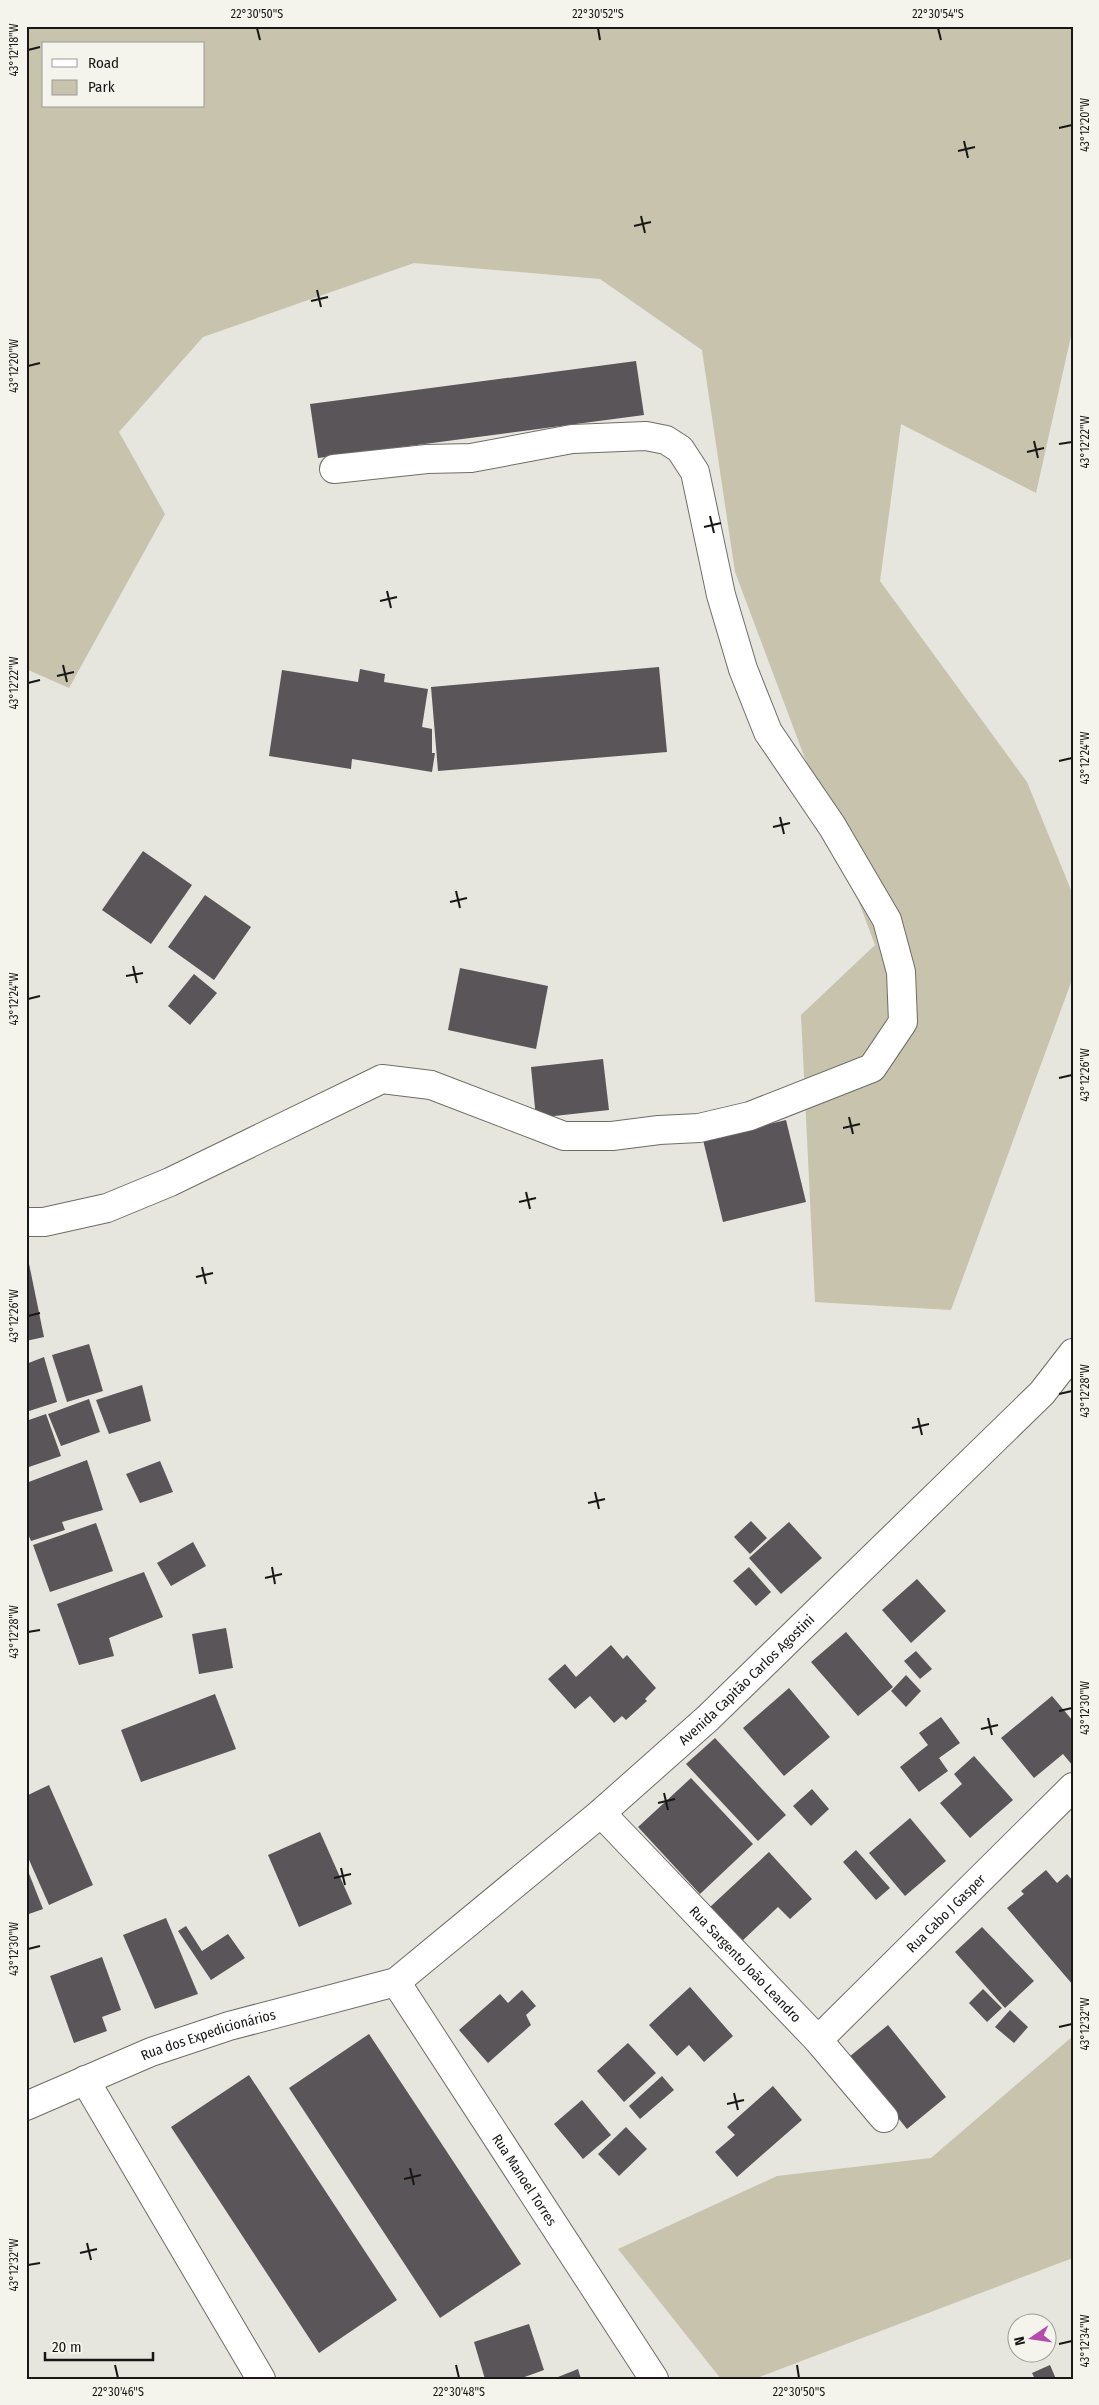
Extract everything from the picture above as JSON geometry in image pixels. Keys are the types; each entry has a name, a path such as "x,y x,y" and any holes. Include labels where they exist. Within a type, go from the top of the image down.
{"street":[{"path":"26,1222 44,1222 107,1208 170,1182 382,1079 431,1085 564,1136 612,1136 659,1130 699,1128 750,1116 872,1068 904,1022 901,972 887,920 832,826 768,732 743,669 722,595 695,472 680,449 666,440 646,436 572,440 471,458 427,459 334,470"},
{"name":"Avenida Capitão Carlos Agostini","path":"396,1982 601,1814 708,1718 1035,1400 1073,1353"},
{"name":"Rua Cabo J Gasper","path":"818,2040 1073,1787"},
{"name":"Rua Sargento João Leandro","path":"601,1814 818,2040 884,2118"},
{"name":"Rua dos Expedicionários","path":"26,2106 151,2052 229,2026 396,1982"},
{"name":"Rua Manoel Torres","path":"396,1982 654,2379"},
{"path":"85,2080 261,2379"}],"green space":[{"path":"26,26 1073,26 1073,327 1036,493 901,424 880,581 1027,782 1073,895 1073,977 951,1310 815,1302 801,1015 875,945 735,572 702,350 600,279 414,263 203,337 119,432 165,514 69,688 26,669"},
{"path":"1073,2036 1073,2258 754,2379 721,2379 618,2249 777,2176 931,2158"}],"building":[{"path":"636,361 644,415 318,458 310,404"},
{"path":"659,667 667,752 438,771 431,687"},
{"path":"360,669 385,674 384,682 428,689 422,727 432,729 432,753 435,753 432,772 352,759 351,769 269,756 282,670 358,682"},
{"path":"143,851 192,885 151,944 102,910"},
{"path":"205,895 251,927 214,980 168,947"},
{"path":"460,968 548,986 536,1049 448,1030"},
{"path":"194,974 217,993 190,1025 168,1006"},
{"path":"603,1059 609,1110 536,1118 531,1067"},
{"path":"786,1120 806,1202 723,1222 703,1140"},
{"path":"26,1249 44,1337 26,1341"},
{"path":"89,1344 103,1391 67,1402 52,1355"},
{"path":"44,1357 57,1402 26,1412 26,1364"},
{"path":"142,1385 151,1421 109,1434 96,1400"},
{"path":"89,1399 100,1432 61,1446 48,1414"},
{"path":"46,1414 61,1456 26,1468 26,1421"},
{"path":"87,1460 103,1510 62,1522 65,1530 31,1541 26,1529 26,1483"},
{"path":"160,1461 173,1492 140,1503 126,1474"},
{"path":"751,1521 767,1538 750,1554 734,1537"},
{"path":"789,1522 822,1558 781,1594 749,1558"},
{"path":"96,1523 113,1571 50,1592 33,1545"},
{"path":"193,1542 206,1566 171,1586 157,1563"},
{"path":"749,1567 771,1592 756,1606 733,1581"},
{"path":"144,1572 163,1617 109,1638 114,1656 79,1665 57,1604"},
{"path":"917,1579 946,1611 911,1643 882,1610"},
{"path":"226,1628 233,1668 199,1674 192,1634"},
{"path":"846,1632 893,1687 858,1716 811,1662"},
{"path":"611,1645 623,1659 627,1655 656,1688 645,1699 647,1701 626,1720 622,1716 614,1723 590,1696 575,1709 548,1679 565,1664 576,1677"},
{"path":"916,1651 932,1669 920,1679 904,1661"},
{"path":"906,1675 921,1691 906,1707 891,1691"},
{"path":"789,1688 830,1737 784,1776 743,1728"},
{"path":"215,1694 236,1749 141,1782 121,1730"},
{"path":"1052,1696 1073,1721 1073,1766 1063,1754 1034,1778 1001,1738"},
{"path":"941,1717 960,1743 939,1758 948,1771 919,1792 900,1767 928,1745 919,1733"},
{"path":"715,1738 786,1815 758,1841 686,1764"},
{"path":"974,1756 1013,1800 970,1838 940,1803 962,1784 954,1774"},
{"path":"691,1778 753,1844 700,1894 638,1827"},
{"path":"49,1785 93,1885 49,1905 26,1853 26,1796"},
{"path":"812,1789 829,1809 811,1826 793,1806"},
{"path":"910,1818 946,1861 905,1896 869,1853"},
{"path":"320,1832 352,1904 299,1927 268,1855"},
{"path":"856,1850 890,1888 876,1900 843,1862"},
{"path":"769,1852 812,1899 790,1919 778,1907 741,1942 709,1908"},
{"path":"26,1866 43,1909 26,1915"},
{"path":"1046,1870 1057,1883 1067,1874 1073,1881 1073,1985 1007,1908 1024,1894 1021,1891"},
{"path":"166,1918 198,1994 155,2009 123,1935"},
{"path":"186,1926 202,1951 228,1934 245,1958 211,1980 178,1931"},
{"path":"982,1927 1034,1981 1005,2008 955,1952"},
{"path":"102,1957 121,2010 102,2017 107,2031 74,2043 50,1976"},
{"path":"690,1987 733,2036 704,2062 689,2045 677,2056 649,2025"},
{"path":"983,1989 1002,2008 987,2022 969,2003"},
{"path":"522,1990 536,2006 526,2015 531,2025 488,2063 459,2030 500,1994 508,2003"},
{"path":"1010,2010 1028,2027 1014,2043 995,2027"},
{"path":"888,2025 946,2097 907,2129 849,2057"},
{"path":"369,2034 521,2264 440,2318 289,2088"},
{"path":"628,2043 656,2073 624,2102 597,2071"},
{"path":"249,2075 397,2300 319,2353 171,2127"},
{"path":"662,2076 674,2090 640,2119 629,2106"},
{"path":"773,2086 802,2120 737,2177 715,2152 735,2135 727,2127"},
{"path":"582,2100 611,2135 583,2159 554,2124"},
{"path":"626,2127 647,2149 619,2176 598,2154"},
{"path":"529,2324 544,2370 519,2379 485,2379 474,2342"},
{"path":"1050,2365 1056,2379 1035,2379 1032,2373"},
{"path":"578,2369 581,2379 553,2379"}]}
